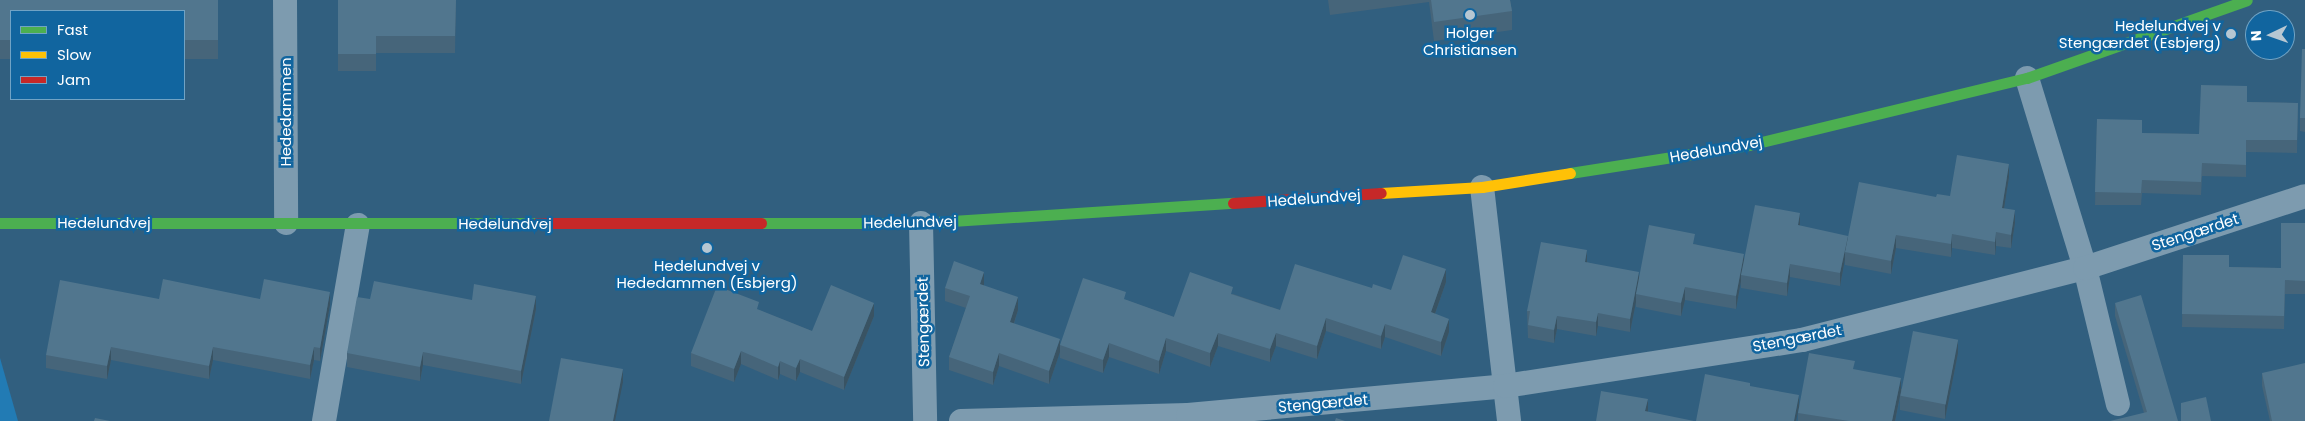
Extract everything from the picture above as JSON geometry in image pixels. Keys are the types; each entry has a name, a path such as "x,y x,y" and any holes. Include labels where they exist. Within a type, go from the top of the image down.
{"street":[{"name":"Hededammen","path":"285,0 286,223"},
{"name":"Hedelundvej","path":"0,222 358,225 921,223 1482,186 1749,145 2027,78 2246,0"},
{"path":"2027,78 2085,268 2118,404"},
{"path":"1482,186 1509,421"},
{"name":"Stengærdet","path":"961,421 1188,415 1505,386 1802,340 2085,268 2305,196"},
{"name":"Stengærdet","path":"921,223 925,421"},
{"path":"324,421 358,225"}],"shaded area":[{"path":"0,358 18,421 0,421"}],"building":[{"path":"0,0 218,0 218,40 185,40 185,10 10,10 10,40 0,40"},
{"path":"338,0 456,0 455,36 376,36 376,54 338,54"},
{"path":"1431,0 1510,0 1512,11 1434,22"},
{"path":"2302,49 2305,49 2305,118 2300,118"},
{"path":"2201,85 2247,86 2247,102 2298,103 2297,140 2246,140 2246,165 2202,163 2201,182 2142,180 2141,193 2095,192 2097,119 2142,120 2142,133 2199,134"},
{"path":"1957,155 2009,164 2002,208 2015,210 2011,235 1996,232 1995,242 1952,234 1951,244 1896,235 1891,261 1845,252 1859,182 1936,197 1937,194 1950,196"},
{"path":"1755,205 1800,213 1798,225 1848,236 1840,273 1790,264 1787,283 1741,275"},
{"path":"2281,223 2305,223 2305,281 2285,280 2284,316 2182,314 2183,255 2229,255 2229,267 2281,268"},
{"path":"1649,225 1695,234 1693,244 1744,254 1736,296 1685,287 1681,303 1636,294"},
{"path":"1541,242 1587,250 1585,262 1639,272 1630,319 1598,313 1596,322 1557,316 1554,330 1528,325 1530,311 1527,311"},
{"path":"1403,255 1446,269 1431,312 1449,319 1441,342 1385,324 1381,336 1326,318 1317,346 1276,333 1270,349 1218,333 1210,353 1166,338 1159,361 1109,343 1103,360 1060,345 1083,278 1126,292 1124,299 1174,317 1190,272 1233,287 1231,294 1280,310 1295,264 1372,288 1373,284 1391,290"},
{"path":"954,261 984,272 980,284 1018,297 1010,322 1060,339 1049,371 999,353 993,372 949,357 970,296 945,288"},
{"path":"163,279 260,299 264,279 330,292 320,348 314,347 310,365 213,347 209,366 111,347 107,366 46,355 60,280 159,299"},
{"path":"374,281 472,300 474,284 536,296 521,371 423,352 420,367 347,353 357,297 370,299"},
{"path":"831,285 874,303 844,377 800,359 796,368 780,361 778,367 741,351 734,369 691,353 717,286 759,302 757,309 812,331"},
{"path":"2141,295 2178,421 2110,421 2147,412 2115,303"},
{"path":"1913,331 1958,340 1946,405 1900,396"},
{"path":"1809,353 1855,361 1853,369 1901,378 1892,421 1849,421 1798,413"},
{"path":"561,358 623,369 613,421 549,421"},
{"path":"2305,363 2305,421 2272,421 2262,373"},
{"path":"1705,374 1750,383 1750,386 1799,395 1794,421 1696,421"},
{"path":"1601,391 1648,399 1645,411 1694,421 1596,421"},
{"path":"2206,397 2211,421 2181,421 2181,403"},
{"path":"95,418 110,421 94,421"}],"traffic: fast":[{"path":"1570,173 1749,145 2027,78 2247,0"},
{"path":"761,223 921,223 1233,203"},
{"path":"0,223 537,223"}],"traffic: slow":[{"path":"1381,193 1482,187 1570,173"}],"traffic: jam":[{"path":"1233,203 1381,193"},
{"path":"537,223 761,223"}],"place":[{"name":"Holger Christiansen","path":"1470,15"},
{"name":"Hedelundvej v Stengærdet (Esbjerg)","path":"2231,34"},
{"name":"Hedelundvej v Hededammen (Esbjerg)","path":"707,248"}]}
